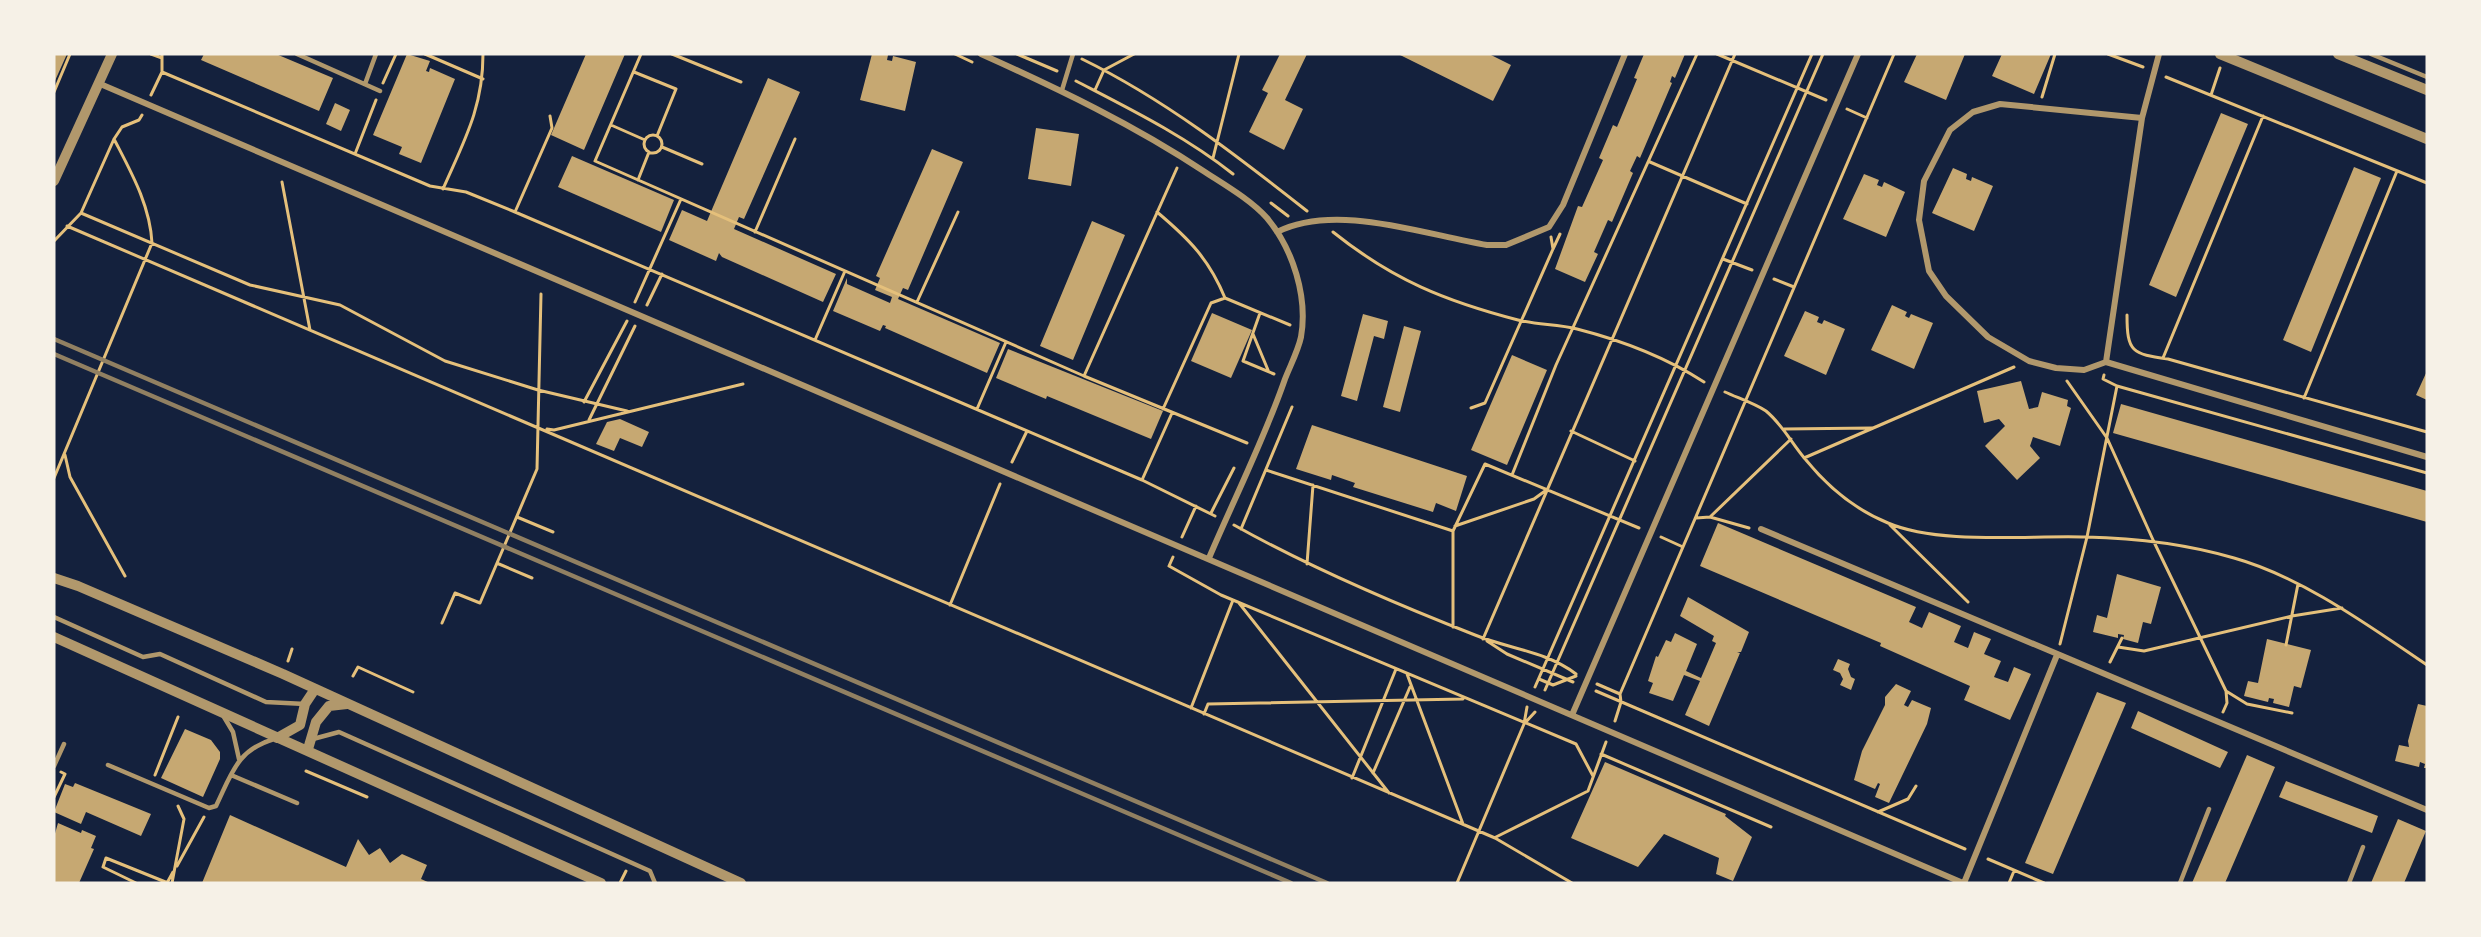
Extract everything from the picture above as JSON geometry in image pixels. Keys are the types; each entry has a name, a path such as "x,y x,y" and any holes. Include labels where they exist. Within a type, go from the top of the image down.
{"street":[{"path":"54,181 112,54"},
{"path":"981,54 1062,90 1155,139 1221,182 1265,216 1277,232 1295,269 1302,301 1300,337 1278,402 1209,558"},
{"path":"1277,232 1296,222 1317,219 1348,221 1487,245 1506,245 1549,227 1563,205 1625,54"},
{"path":"1572,715 1858,54"},
{"path":"2106,362 2142,118 2158,54"},
{"path":"2338,54 2427,90"},
{"path":"2222,55 2426,137"},
{"path":"98,82 1964,883 2057,655"},
{"path":"2142,118 2000,104 1973,112 1950,130 1924,181 1919,220 1929,271 1946,296 1988,337 2029,361 2056,368 2084,370 2106,362 2427,457"},
{"path":"1761,529 2427,810"},
{"path":"54,572 78,586"},
{"path":"54,578 78,586 315,689 741,883"},
{"path":"54,637 278,738 310,744 601,883"},
{"path":"278,738 300,725 305,704 315,689"},
{"path":"310,744 316,722 329,706 347,704"}],"lane":[{"path":"297,54 380,91"},
{"path":"365,84 376,54"},
{"path":"1062,90 1072,54"},
{"path":"2371,54 2427,77"},
{"path":"54,617 143,657 160,654 266,702 305,704"},
{"path":"223,715 233,732 239,759"},
{"path":"310,744 339,732 650,871 655,883"},
{"path":"108,765 209,808 216,806 239,759 258,744 278,738"},
{"path":"54,767 64,744"},
{"path":"231,774 297,803"},
{"path":"2180,883 2209,809"},
{"path":"2349,883 2363,847"}],"path":[{"path":"54,92 70,54"},
{"path":"151,54 162,56 162,72 355,154 443,189 466,192 662,274 1142,480 1225,520 1307,564 1483,639 1558,662 1578,675 1552,685 1539,679"},
{"path":"355,154 396,54"},
{"path":"425,54 483,79"},
{"path":"436,59 438,54"},
{"path":"443,189 478,106 483,79 483,54"},
{"path":"641,54 595,161 1172,413 1247,443 1251,434"},
{"path":"672,54 741,82"},
{"path":"955,54 976,63"},
{"path":"1095,90 1104,70 1134,54"},
{"path":"1213,158 1239,54"},
{"path":"1512,475 1556,365 1697,54"},
{"path":"1717,54 1827,100"},
{"path":"1483,639 1735,54"},
{"path":"1535,688 1812,54"},
{"path":"1545,692 1823,54"},
{"path":"1614,723 1621,702 1620,694 1894,54"},
{"path":"2038,108 2055,54"},
{"path":"2108,54 2153,71"},
{"path":"2211,95 2222,55"},
{"path":"634,72 676,89 657,136"},
{"path":"2162,85 2163,76 2427,183"},
{"path":"1845,108 1867,118"},
{"path":"515,212 552,128 550,116"},
{"path":"2163,358 2263,116"},
{"path":"54,241 81,213 114,139 122,127 139,120"},
{"path":"611,125 645,140"},
{"path":"649,136 657,136 662,140 662,147 658,152 649,152 644,145 645,140 649,136"},
{"path":"54,478 152,243 151,228 142,196 114,139"},
{"path":"755,231 795,139"},
{"path":"662,147 702,164"},
{"path":"638,180 649,152"},
{"path":"1168,161 1187,173"},
{"path":"1650,162 1747,204"},
{"path":"1084,376 1177,166"},
{"path":"2304,398 2397,171"},
{"path":"282,182 310,330"},
{"path":"584,402 632,310 681,199"},
{"path":"917,302 958,212"},
{"path":"1157,212 1187,238 1213,270 1225,298"},
{"path":"81,213 250,285 340,305 413,346 445,360 538,390 627,411"},
{"path":"67,226 540,427 1390,795 1463,824 1495,838 1572,883"},
{"path":"1471,408 1485,403 1553,249 1549,227"},
{"path":"1723,259 1754,271"},
{"path":"815,340 845,271"},
{"path":"588,421 594,404 662,274"},
{"path":"1772,278 1794,287"},
{"path":"442,623 455,592 480,603 537,469 540,427 538,390 541,294"},
{"path":"1163,409 1211,303 1225,298 1290,325"},
{"path":"1260,313 1243,361 1277,375"},
{"path":"1288,334 1289,313"},
{"path":"2127,313 2127,335 2136,353 2163,358 2427,432"},
{"path":"1252,334 1268,371"},
{"path":"977,410 1006,342"},
{"path":"1804,458 2029,361"},
{"path":"2106,362 2103,380 2117,386 2427,473"},
{"path":"2056,368 2108,438 2154,542 2226,691 2227,703 2219,722"},
{"path":"1274,382 1280,369"},
{"path":"540,427 554,430 743,384"},
{"path":"2057,655 2087,537 2117,386"},
{"path":"1723,391 1765,410 1784,429 1804,458 1827,484 1856,506 1888,524 1968,602 1978,606"},
{"path":"1241,529 1292,406"},
{"path":"1142,480 1172,413"},
{"path":"1784,429 1875,428"},
{"path":"950,605 1007,471 1027,431"},
{"path":"1572,431 1636,461"},
{"path":"1710,517 1791,439"},
{"path":"65,454 70,477 125,576"},
{"path":"1210,513 1236,463"},
{"path":"1453,627 1452,531 1485,464 1641,529"},
{"path":"1266,470 1452,531"},
{"path":"1307,564 1313,485"},
{"path":"1455,526 1534,500 1547,489"},
{"path":"517,517 553,532"},
{"path":"1696,518 1710,517 1746,528 1761,529"},
{"path":"1888,524 1919,531 1978,537 2087,537 2175,544 2236,558 2298,584 2343,608 2427,665"},
{"path":"1660,537 1683,547"},
{"path":"498,564 532,578"},
{"path":"1169,566 1239,603 1576,744 1593,776"},
{"path":"2286,645 2298,584"},
{"path":"1191,708 1233,600"},
{"path":"1239,603 1390,795"},
{"path":"2118,647 2144,651 2292,616 2343,608"},
{"path":"2050,637 2071,645"},
{"path":"2102,658 2112,662 2122,638"},
{"path":"1483,639 1507,654 2044,883"},
{"path":"353,676 358,667 412,692"},
{"path":"1352,778 1396,669"},
{"path":"1407,674 1463,824"},
{"path":"1596,684 1620,694"},
{"path":"1373,773 1411,685"},
{"path":"2226,691 2247,704 2292,713"},
{"path":"1204,714 1208,704 1465,699"},
{"path":"1457,883 1524,724 1527,707"},
{"path":"1524,724 1536,711"},
{"path":"160,779 154,777 178,717"},
{"path":"1495,838 1588,791 1606,740"},
{"path":"1601,754 1771,827"},
{"path":"54,767 65,774 54,797"},
{"path":"306,771 367,797"},
{"path":"1878,812 1908,799 1916,786"},
{"path":"169,883 184,819 175,800"},
{"path":"169,883 209,808"},
{"path":"136,883 103,867 106,858 169,883"},
{"path":"2009,883 2014,870"}],"building":[{"path":"54,54 67,54 54,83"},
{"path":"204,54 276,54 333,78 319,111 201,60"},
{"path":"407,54 430,61 426,71 429,72 430,68 455,79 421,163 399,154 402,147 373,135"},
{"path":"586,54 625,54 584,150 551,135"},
{"path":"872,54 888,55 887,60 892,61 893,56 916,62 905,111 860,100"},
{"path":"1280,54 1307,54 1285,100 1303,109 1284,150 1249,132 1268,93 1262,90"},
{"path":"1398,54 1489,54 1511,65 1493,101"},
{"path":"1644,54 1685,54 1675,78 1672,76 1670,82 1672,83 1640,158 1637,156 1630,171 1633,173 1612,222 1608,220 1594,252 1598,254 1585,282 1555,269 1578,206 1582,207 1603,160 1599,158 1613,125 1617,127 1637,79 1634,78"},
{"path":"1917,54 1965,54 1946,100 1904,82"},
{"path":"2002,54 2051,54 2034,94 1992,76"},
{"path":"768,78 800,92 744,219 739,217 734,229 836,274 823,302 722,257 719,253 716,261 669,240 682,210 707,221"},
{"path":"335,103 350,110 341,131 326,124"},
{"path":"2221,113 2248,124 2176,297 2149,285"},
{"path":"1036,128 1079,134 1071,186 1028,179"},
{"path":"932,149 963,162 908,290 903,288 898,299 1000,343 987,373 885,328 886,326 883,325 880,331 833,311 847,278 847,284 890,303 892,297 875,290 880,278 876,276"},
{"path":"572,156 674,200 661,232 558,187"},
{"path":"2354,167 2381,178 2311,352 2283,340"},
{"path":"1953,168 1967,174 1966,179 1971,181 1972,177 1993,186 1974,231 1932,213"},
{"path":"1864,174 1879,180 1877,185 1882,187 1884,182 1905,192 1886,237 1843,219"},
{"path":"1092,221 1125,235 1073,360 1040,346"},
{"path":"1892,305 1907,312 1905,316 1909,318 1911,314 1933,323 1914,369 1871,350"},
{"path":"1805,311 1819,317 1817,322 1822,324 1824,320 1845,329 1826,375 1784,356"},
{"path":"1212,313 1252,330 1231,378 1191,361"},
{"path":"1363,314 1388,321 1384,339 1374,336 1357,401 1341,396"},
{"path":"1404,326 1421,331 1400,412 1383,407"},
{"path":"1008,349 1163,411 1151,439 1047,396 1046,399 996,378"},
{"path":"1512,355 1547,370 1507,465 1471,450"},
{"path":"2427,371 2427,400 2416,395"},
{"path":"2021,381 2029,409 2038,407 2042,392 2068,400 2067,406 2071,408 2060,446 2033,437 2030,446 2040,458 2017,480 1985,446 2005,426 1999,419 1984,423 1977,391"},
{"path":"2121,404 2427,491 2427,522 2113,433"},
{"path":"620,419 649,432 642,447 620,438 614,451 596,444 607,422"},
{"path":"1312,425 1467,476 1456,511 1436,503 1433,512 1353,487 1355,483 1332,475 1331,480 1296,469"},
{"path":"1718,523 1916,607 1909,622 1922,628 1929,612 1961,626 1954,642 1968,648 1974,632 1991,639 1984,654 2001,661 1994,677 2008,682 2014,667 2031,674 2010,720 1964,700 1970,686 1880,646 1881,643 1700,566"},
{"path":"2117,574 2161,587 2151,624 2143,622 2138,643 2123,639 2124,635 2118,634 2118,638 2093,632 2097,615 2107,618"},
{"path":"1688,597 1749,632 1741,652 1737,652 1740,653 1709,726 1685,715 1700,681 1684,675 1673,701 1649,693 1653,683 1648,681 1656,656 1658,657 1666,640 1671,642 1675,633 1697,644 1686,671 1701,678 1716,643 1712,641 1714,636 1680,616"},
{"path":"2267,639 2311,650 2301,688 2294,686 2289,707 2273,703 2274,699 2269,698 2268,702 2244,696 2248,681 2258,683"},
{"path":"1838,659 1850,664 1848,669 1851,677 1855,679 1851,690 1840,685 1843,679 1840,673 1833,670"},
{"path":"1896,684 1911,691 1904,705 1908,707 1912,700 1931,708 1927,724 1889,803 1875,797 1880,784 1878,783 1875,789 1854,780 1862,751 1885,705 1885,697"},
{"path":"2097,692 2126,703 2053,874 2025,863"},
{"path":"2418,704 2427,706 2427,768 2424,768 2425,764 2420,762 2419,767 2395,761 2399,745 2409,747 2408,741"},
{"path":"2138,711 2228,752 2220,768 2131,728"},
{"path":"185,729 211,740 220,752 220,759 203,797 161,778"},
{"path":"2247,755 2275,767 2225,883 2192,883"},
{"path":"1605,762 1726,814 1725,816 1752,837 1733,881 1716,874 1719,858 1664,834 1638,867 1571,838"},
{"path":"2286,781 2378,816 2372,833 2279,797"},
{"path":"75,783 151,814 141,836 86,812 81,824 54,812 65,784 73,787"},
{"path":"230,815 346,867 358,839 369,855 380,848 390,863 402,854 427,865 421,879 430,883 202,883"},
{"path":"2398,819 2426,831 2404,883 2371,883"},
{"path":"58,823 81,833 82,830 96,836 91,848 94,849 79,883 54,883 54,837"}],"railway":[{"path":"54,339 1327,883"},
{"path":"54,354 1291,883"}]}
